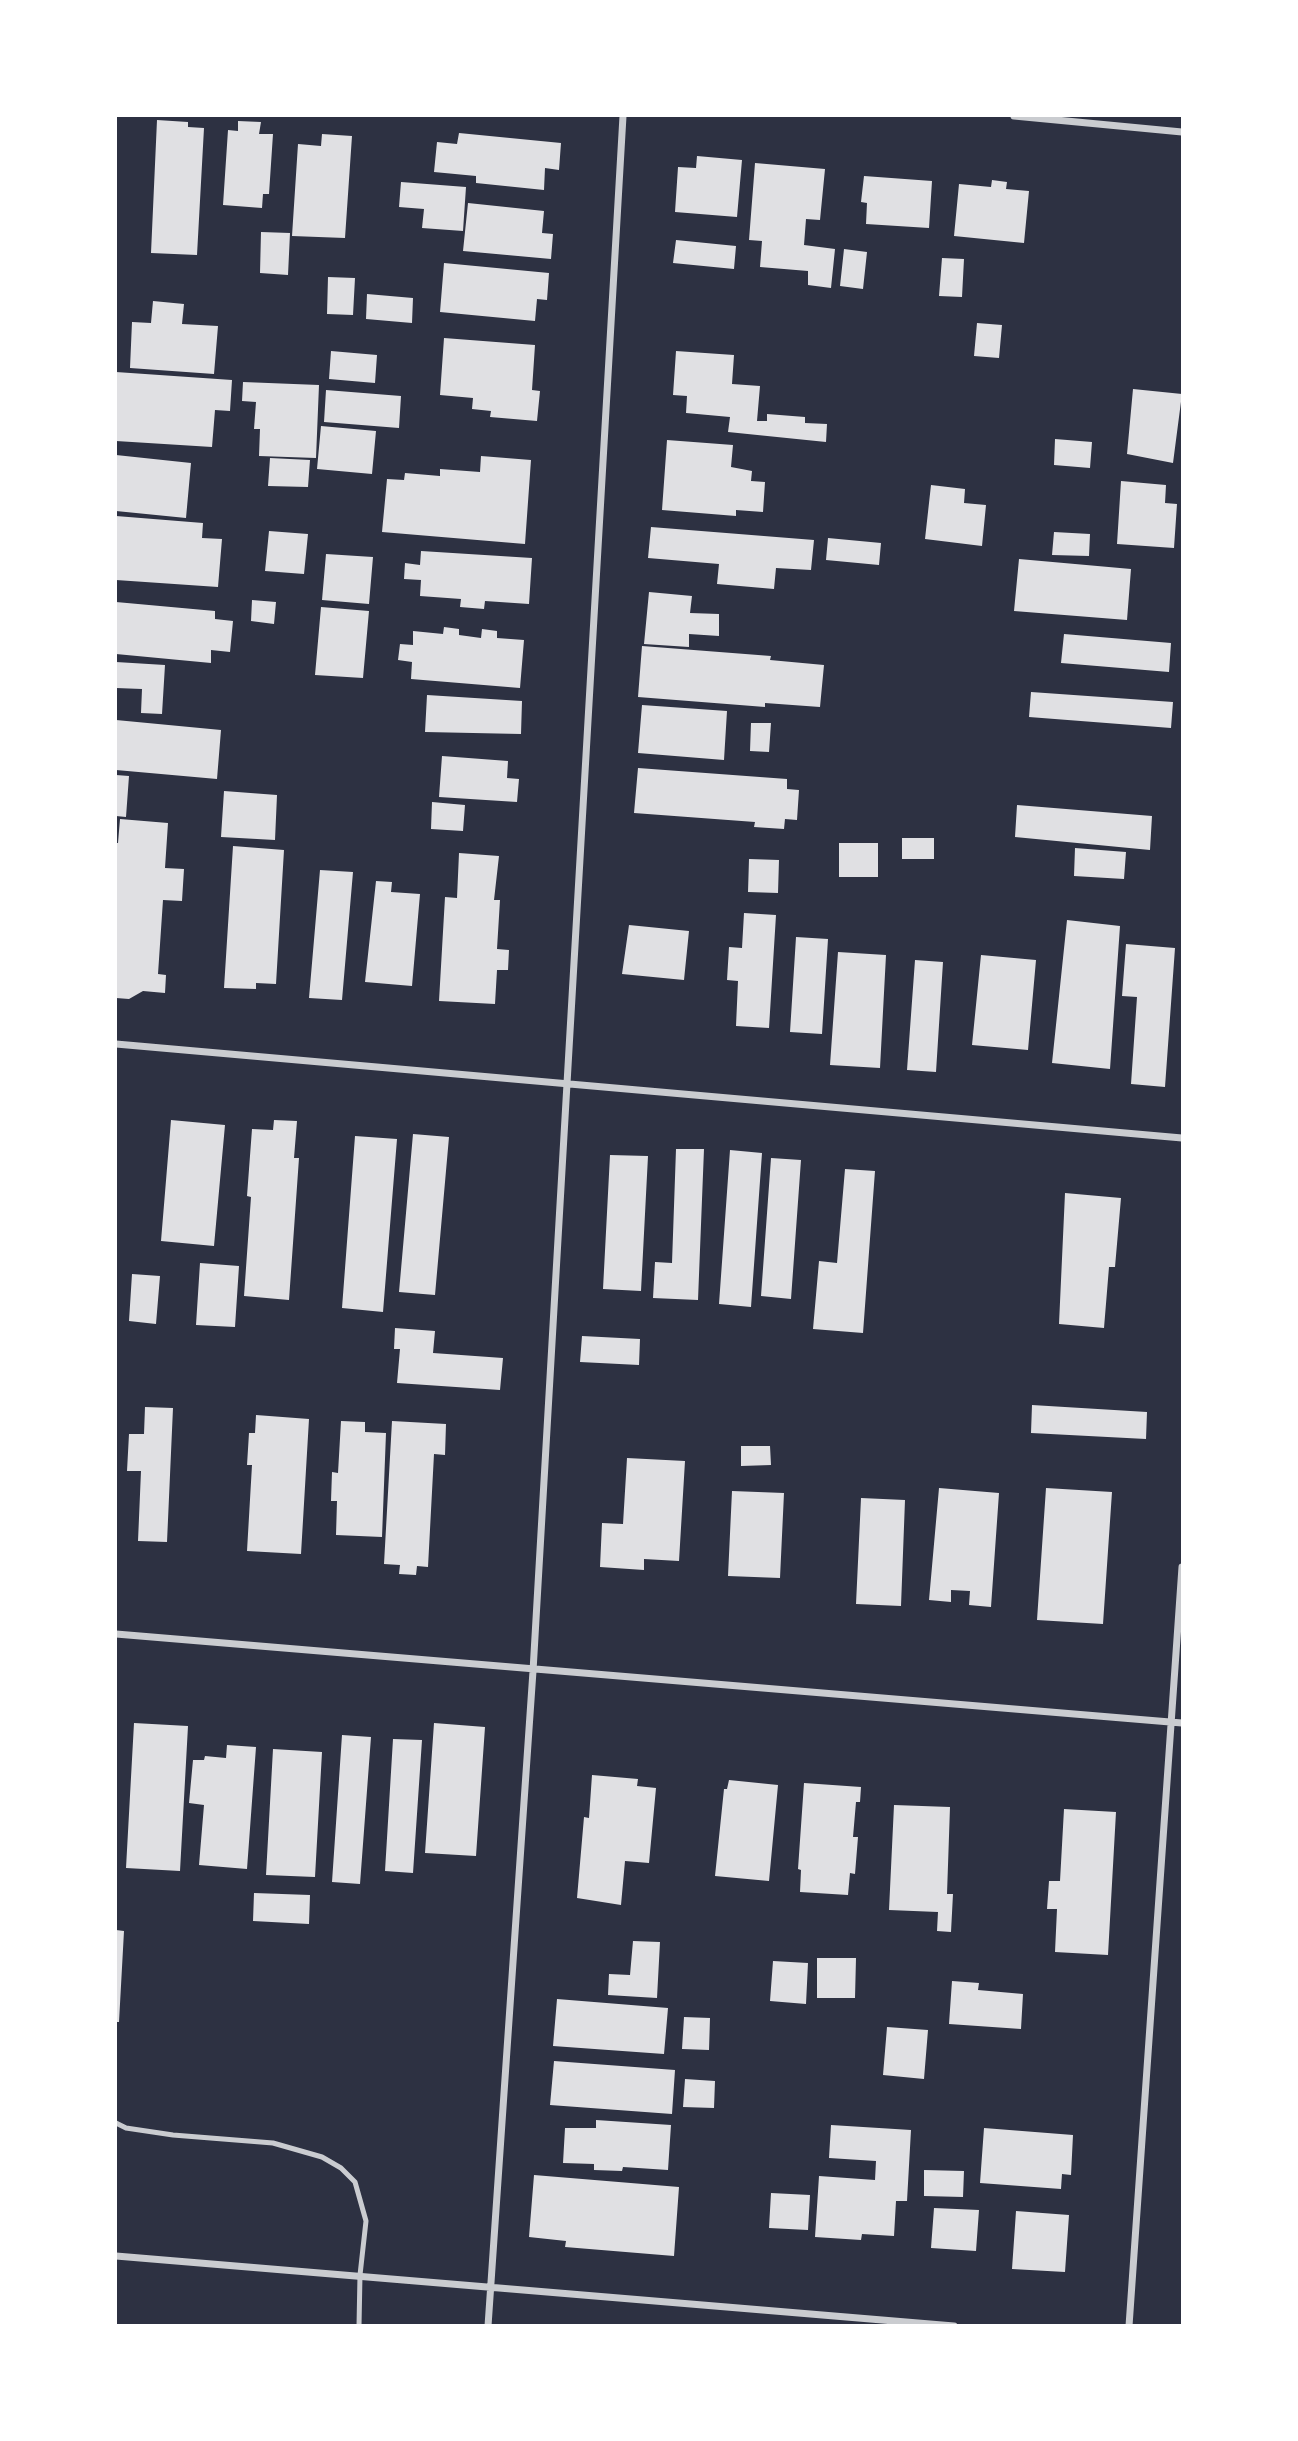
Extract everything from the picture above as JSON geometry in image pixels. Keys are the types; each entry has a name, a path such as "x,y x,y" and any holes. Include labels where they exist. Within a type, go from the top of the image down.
{"street":[{"path":"488,2326 533,1671 623,116"},
{"path":"1014,116 1182,132"},
{"path":"116,1044 1182,1138"},
{"path":"1129,2326 1182,1567"},
{"path":"116,1634 533,1671 1182,1723"},
{"path":"116,2256 954,2326"}],"lane":[{"path":"116,2123 126,2128 173,2135 273,2143 322,2157 341,2168 355,2182 366,2221 360,2275 359,2326"}],"building":[{"path":"157,120 188,122 188,127 204,128 197,255 151,253"},
{"path":"238,121 261,122 259,134 273,134 269,194 263,194 262,208 223,205 228,130 238,131"},
{"path":"459,133 561,143 559,170 545,168 544,190 476,183 476,176 434,172 437,142 457,144"},
{"path":"322,134 352,136 345,238 292,236 298,144 321,146"},
{"path":"697,156 742,160 737,217 675,212 678,167 696,168"},
{"path":"755,163 825,169 820,220 806,219 804,245 835,249 831,288 808,285 808,271 760,267 762,241 749,240"},
{"path":"864,176 932,181 929,228 866,224 867,203 861,202"},
{"path":"992,180 1007,182 1006,189 1029,191 1024,243 954,236 959,184 991,187"},
{"path":"401,182 466,187 463,231 422,228 424,209 399,207"},
{"path":"468,203 544,211 542,233 553,234 551,259 463,251"},
{"path":"261,232 290,233 288,275 260,273"},
{"path":"676,240 736,246 734,269 673,263"},
{"path":"844,249 867,252 863,289 840,286"},
{"path":"942,258 964,259 962,297 939,296"},
{"path":"444,263 549,273 547,300 537,299 535,321 440,312"},
{"path":"328,277 355,278 353,315 327,314"},
{"path":"367,294 413,298 412,323 366,319"},
{"path":"153,301 184,304 182,324 218,326 214,374 130,368 132,322 151,323"},
{"path":"977,323 1002,325 999,358 974,356"},
{"path":"444,338 535,345 532,390 540,391 537,421 490,417 491,411 472,409 473,398 440,395"},
{"path":"331,351 377,355 375,383 329,379"},
{"path":"676,351 734,355 732,384 760,386 757,421 767,421 767,414 805,417 805,423 827,424 826,442 728,432 730,417 686,413 687,396 673,395"},
{"path":"116,372 232,380 230,411 215,410 212,447 116,441"},
{"path":"243,382 319,385 316,458 259,456 260,429 254,429 256,402 242,401"},
{"path":"1133,389 1182,394 1173,463 1127,454"},
{"path":"326,390 401,396 399,428 324,422"},
{"path":"321,426 376,431 372,474 317,469"},
{"path":"1055,439 1092,442 1090,468 1054,465"},
{"path":"667,440 733,445 731,467 752,471 751,481 765,482 763,512 736,510 736,516 662,510"},
{"path":"116,455 191,463 186,518 116,511"},
{"path":"481,456 531,460 525,544 382,532 387,479 404,480 405,473 440,476 440,469 480,472"},
{"path":"270,458 310,460 308,487 268,486"},
{"path":"1121,481 1166,485 1165,503 1177,504 1174,548 1117,544"},
{"path":"931,485 965,489 964,503 986,505 982,546 925,539"},
{"path":"116,516 203,523 202,538 222,539 218,587 116,580"},
{"path":"651,527 814,540 811,570 776,568 774,589 717,584 719,564 648,558"},
{"path":"269,531 308,534 304,574 265,571"},
{"path":"1054,532 1090,534 1089,556 1052,555"},
{"path":"828,538 881,543 879,565 826,560"},
{"path":"421,551 532,558 529,604 485,601 484,609 460,607 461,599 420,596 421,580 404,579 405,563 420,565"},
{"path":"326,554 373,557 369,604 322,600"},
{"path":"1019,559 1131,569 1127,620 1014,611"},
{"path":"649,592 692,596 690,613 719,614 719,636 689,634 689,647 644,644"},
{"path":"252,600 276,602 274,624 251,621"},
{"path":"116,602 215,611 215,619 233,621 230,652 211,650 211,663 116,654"},
{"path":"321,607 369,611 363,678 315,675"},
{"path":"444,627 459,629 459,635 481,638 482,629 497,631 497,638 524,640 520,688 411,679 412,662 398,660 400,644 413,645 413,631 443,634"},
{"path":"1064,634 1171,643 1169,672 1061,663"},
{"path":"642,646 771,656 770,660 824,665 820,707 765,703 765,707 638,697"},
{"path":"116,662 165,665 162,714 141,713 142,689 116,688"},
{"path":"1031,692 1173,702 1171,728 1029,717"},
{"path":"427,695 522,701 521,734 425,732"},
{"path":"642,705 727,711 724,760 638,753"},
{"path":"116,720 221,730 217,779 116,770"},
{"path":"751,723 771,723 769,752 750,751"},
{"path":"442,756 508,761 507,778 519,779 517,802 439,797"},
{"path":"638,768 787,779 787,789 799,790 797,820 785,819 784,829 754,827 755,822 634,813"},
{"path":"116,775 129,776 126,817 116,816"},
{"path":"224,791 277,795 275,840 221,837"},
{"path":"432,802 465,805 463,831 431,829"},
{"path":"1017,805 1152,816 1150,850 1015,837"},
{"path":"120,819 168,823 165,868 184,869 182,901 163,900 158,974 166,975 165,993 143,991 129,999 116,998 116,843"},
{"path":"902,838 934,838 934,859 902,859"},
{"path":"839,843 878,843 878,877 839,877"},
{"path":"233,846 284,850 276,984 256,983 256,989 224,988"},
{"path":"1075,848 1126,852 1124,879 1074,876"},
{"path":"459,853 499,856 494,900 500,900 497,949 509,950 508,970 497,970 495,1004 439,1001 445,897 457,898"},
{"path":"749,859 779,860 778,893 748,892"},
{"path":"320,870 353,872 342,1000 309,998"},
{"path":"376,881 392,882 391,892 420,894 412,986 365,982"},
{"path":"744,913 776,915 769,1028 736,1026 738,981 727,980 729,947 742,948"},
{"path":"1067,920 1120,926 1110,1069 1052,1063"},
{"path":"629,925 689,931 684,980 622,974"},
{"path":"796,937 828,939 822,1034 790,1032"},
{"path":"1126,944 1175,948 1165,1087 1131,1084 1137,997 1122,996"},
{"path":"838,952 886,955 880,1068 830,1065"},
{"path":"981,955 1036,960 1028,1050 972,1045"},
{"path":"915,960 943,962 936,1072 907,1070"},
{"path":"171,1120 225,1125 214,1246 161,1241"},
{"path":"274,1120 297,1121 294,1158 299,1158 289,1300 244,1296 251,1197 247,1196 252,1129 273,1130"},
{"path":"413,1134 449,1137 435,1295 399,1292"},
{"path":"355,1136 397,1139 383,1312 342,1308"},
{"path":"676,1149 704,1149 698,1300 653,1298 655,1262 672,1263"},
{"path":"730,1150 762,1153 751,1307 719,1304"},
{"path":"610,1155 648,1156 641,1291 603,1289"},
{"path":"771,1158 801,1160 791,1299 761,1296"},
{"path":"845,1169 875,1171 863,1333 813,1329 819,1261 837,1263"},
{"path":"1065,1193 1121,1198 1115,1267 1109,1267 1104,1328 1059,1324"},
{"path":"200,1263 239,1266 235,1327 196,1325"},
{"path":"132,1274 160,1276 156,1324 129,1321"},
{"path":"395,1328 435,1331 433,1353 503,1358 500,1390 397,1383 400,1349 394,1349"},
{"path":"582,1336 640,1339 639,1365 580,1362"},
{"path":"1032,1405 1147,1412 1146,1439 1031,1433"},
{"path":"145,1407 173,1408 167,1542 138,1541 141,1471 127,1471 129,1434 144,1434"},
{"path":"256,1415 309,1419 301,1554 247,1551 252,1465 247,1465 249,1433 255,1433"},
{"path":"341,1421 365,1422 365,1432 386,1433 382,1537 336,1535 337,1501 331,1501 332,1472 338,1473"},
{"path":"392,1421 446,1424 445,1455 434,1454 428,1567 417,1566 416,1575 399,1574 400,1565 384,1564"},
{"path":"741,1446 770,1446 771,1465 741,1466"},
{"path":"627,1458 685,1461 679,1561 644,1559 644,1570 600,1567 602,1523 623,1524"},
{"path":"939,1488 999,1493 991,1607 969,1605 970,1591 951,1590 951,1602 929,1600"},
{"path":"1046,1488 1112,1492 1103,1624 1037,1620"},
{"path":"732,1491 784,1493 780,1578 728,1576"},
{"path":"861,1498 905,1500 901,1606 856,1604"},
{"path":"134,1723 188,1726 180,1871 126,1868"},
{"path":"434,1723 485,1727 476,1856 425,1853"},
{"path":"342,1735 371,1737 360,1884 332,1882"},
{"path":"393,1739 422,1740 413,1873 385,1871"},
{"path":"227,1745 256,1747 247,1869 199,1865 204,1805 189,1803 193,1760 204,1760 205,1756 226,1758"},
{"path":"273,1749 322,1752 315,1877 266,1875"},
{"path":"592,1775 638,1779 637,1786 656,1788 649,1863 625,1861 621,1905 577,1898 584,1817 589,1818"},
{"path":"729,1780 778,1785 769,1881 715,1876 724,1789 727,1789"},
{"path":"804,1783 861,1787 860,1802 856,1802 853,1837 858,1837 855,1874 850,1873 848,1895 800,1892 801,1870 798,1869"},
{"path":"894,1805 950,1807 947,1894 953,1894 951,1932 937,1931 938,1912 889,1910"},
{"path":"1064,1809 1116,1812 1108,1955 1055,1952 1057,1909 1047,1909 1049,1881 1060,1881"},
{"path":"254,1893 310,1895 309,1924 253,1921"},
{"path":"116,1930 124,1931 119,2022 116,2022"},
{"path":"633,1941 660,1942 657,1998 608,1995 609,1974 630,1975"},
{"path":"817,1958 856,1958 855,1998 817,1998"},
{"path":"773,1961 808,1963 806,2004 770,2001"},
{"path":"952,1981 979,1983 978,1990 1023,1994 1021,2029 949,2024"},
{"path":"557,1999 668,2008 664,2054 553,2046"},
{"path":"684,2017 710,2018 709,2050 682,2049"},
{"path":"887,2027 928,2030 924,2079 883,2075"},
{"path":"554,2061 675,2070 672,2114 550,2105"},
{"path":"685,2079 715,2081 714,2108 683,2107"},
{"path":"596,2120 671,2125 668,2170 623,2167 622,2171 594,2170 594,2164 563,2163 565,2128 596,2128"},
{"path":"831,2125 911,2130 907,2201 896,2201 894,2236 862,2234 861,2240 815,2237 819,2176 875,2180 876,2161 829,2158"},
{"path":"984,2128 1073,2135 1071,2175 1062,2174 1061,2189 980,2183"},
{"path":"924,2170 964,2171 963,2197 924,2196"},
{"path":"534,2175 679,2187 674,2256 565,2247 566,2241 529,2237"},
{"path":"771,2193 810,2195 808,2230 769,2228"},
{"path":"934,2208 979,2210 976,2251 931,2248"},
{"path":"1016,2211 1069,2215 1065,2272 1012,2269"}]}
